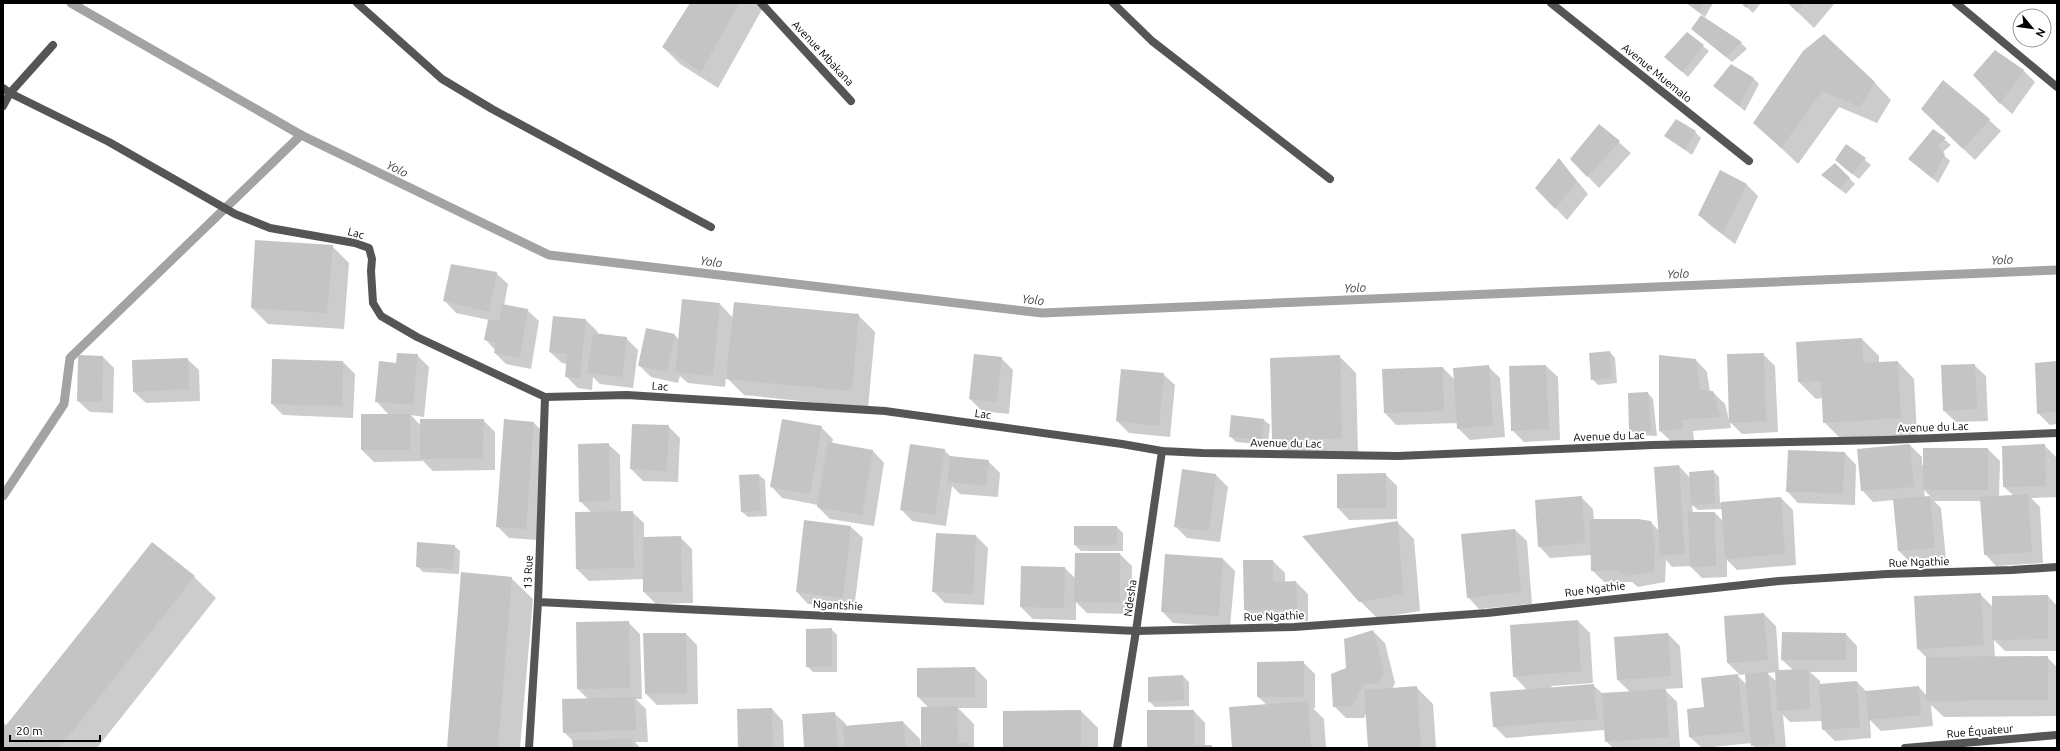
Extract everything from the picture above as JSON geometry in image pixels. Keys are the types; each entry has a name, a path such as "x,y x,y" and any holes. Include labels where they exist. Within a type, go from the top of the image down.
{"street":[{"path":"357,3 442,79 492,109 711,227"},
{"name":"Avenue Mbakana","path":"762,3 851,101"},
{"path":"1113,3 1152,41 1330,179"},
{"name":"Avenue Muemalo","path":"1551,3 1749,161"},
{"path":"1956,3 2057,87"},
{"path":"3,106 6,91 53,45"},
{"name":"Lac","path":"6,91 109,142 235,214 270,228 355,243 368,248 372,259 371,271 373,303 381,316 417,337 545,396 627,394 884,411 1122,444 1162,451"},
{"name":"13 Rue","path":"529,748 538,602 545,396"},
{"name":"Avenue du Lac","path":"1162,451 1398,456 1653,445 1886,440 2057,433"},
{"name":"Ndesha","path":"1117,748 1136,631 1162,451"},
{"name":"Rue Ngathie","path":"1136,631 1294,627 1487,613 1639,595 1779,581 1887,574 2057,567"},
{"name":"Ngantshie","path":"538,602 1136,631"},
{"name":"Rue Équateur","path":"1904,748 2057,735"}],"building":[{"path":"690,3 739,3 701,72 662,47"},
{"path":"1687,3 1704,3 1699,12"},
{"path":"1741,3 1750,3 1746,8"},
{"path":"1788,3 1804,3 1797,12"},
{"path":"1701,15 1742,42 1726,57 1691,29"},
{"path":"1687,32 1704,45 1682,72 1664,57"},
{"path":"1824,34 1875,82 1860,107 1822,91 1781,148 1753,123 1803,51"},
{"path":"1995,50 2024,70 2000,104 1973,75"},
{"path":"1731,64 1754,78 1739,106 1713,86"},
{"path":"1943,80 1990,119 1963,149 1921,109"},
{"path":"1676,119 1696,131 1685,150 1664,136"},
{"path":"1599,124 1620,141 1587,177 1570,159"},
{"path":"1933,129 1946,138 1937,146 1945,154 1932,178 1908,159"},
{"path":"1846,144 1866,158 1852,174 1835,160"},
{"path":"1559,158 1577,182 1555,209 1535,188"},
{"path":"1835,163 1850,178 1840,189 1821,175"},
{"path":"1720,170 1747,184 1723,233 1698,215"},
{"path":"255,240 333,245 327,313 251,308"},
{"path":"451,264 497,272 489,312 443,301"},
{"path":"682,299 720,303 713,376 675,372"},
{"path":"734,302 859,314 852,391 726,379"},
{"path":"502,304 528,309 520,358 494,353 496,342 484,340 488,320 499,321"},
{"path":"553,316 586,319 580,378 565,377 567,354 549,352"},
{"path":"646,328 675,334 667,372 638,366"},
{"path":"593,333 627,337 622,377 587,373"},
{"path":"1862,338 1863,363 1898,361 1901,418 1823,423 1821,381 1798,382 1796,342"},
{"path":"1610,351 1612,378 1591,380 1589,353"},
{"path":"397,353 418,354 413,405 375,402 379,361 396,363"},
{"path":"1764,353 1766,421 1729,423 1727,354"},
{"path":"974,354 1002,357 997,402 969,399"},
{"path":"78,355 103,356 102,402 77,401"},
{"path":"1340,355 1342,438 1272,441 1270,358"},
{"path":"1659,355 1696,359 1700,390 1713,391 1720,417 1682,420 1683,429 1659,431"},
{"path":"188,358 189,389 133,392 132,360"},
{"path":"272,359 343,361 342,406 271,404"},
{"path":"2057,361 2057,412 2037,414 2035,363"},
{"path":"1975,364 1977,409 1943,411 1941,365"},
{"path":"1489,365 1493,425 1457,429 1453,368"},
{"path":"1546,365 1549,429 1511,431 1509,366"},
{"path":"1443,367 1444,411 1384,413 1382,369"},
{"path":"1121,369 1164,373 1159,426 1116,421"},
{"path":"1648,392 1651,431 1629,430 1628,393"},
{"path":"361,414 410,414 410,450 361,450"},
{"path":"1231,415 1264,419 1262,440 1229,437"},
{"path":"420,419 484,419 483,459 420,459"},
{"path":"504,419 534,422 526,529 496,527"},
{"path":"782,419 822,426 810,494 770,487"},
{"path":"632,424 669,425 667,471 630,469"},
{"path":"828,442 873,450 862,515 817,507"},
{"path":"609,443 610,501 579,502 578,444"},
{"path":"910,444 945,449 935,515 900,510"},
{"path":"1910,444 1914,487 1861,491 1857,449"},
{"path":"2045,444 2046,486 2003,487 2002,446"},
{"path":"1923,448 1988,448 1988,490 1923,490"},
{"path":"1788,450 1845,452 1843,493 1786,492"},
{"path":"950,456 989,460 986,486 947,482"},
{"path":"1679,465 1685,554 1660,556 1654,467"},
{"path":"1182,469 1216,474 1209,531 1174,527"},
{"path":"1714,470 1715,504 1691,505 1689,472"},
{"path":"1386,473 1386,508 1337,508 1337,474"},
{"path":"759,474 761,511 741,512 739,475"},
{"path":"2028,494 2032,552 1984,555 1980,497"},
{"path":"1582,496 1585,543 1538,547 1535,500"},
{"path":"1930,496 1935,548 1898,551 1893,499"},
{"path":"1781,497 1785,554 1725,559 1721,502"},
{"path":"633,511 634,568 576,569 575,512"},
{"path":"1688,512 1715,512 1716,566 1690,567"},
{"path":"1590,519 1638,519 1651,521 1655,544 1654,571 1626,576 1620,571 1591,571"},
{"path":"804,520 851,526 843,598 796,592"},
{"path":"1398,521 1403,594 1359,602 1302,536"},
{"path":"1074,526 1117,526 1117,545 1074,545"},
{"path":"1515,529 1521,592 1467,598 1461,534"},
{"path":"936,533 976,535 973,594 932,592"},
{"path":"681,536 682,592 643,592 643,537"},
{"path":"152,542 195,576 59,748 3,748 3,729"},
{"path":"417,542 455,545 453,569 416,567"},
{"path":"1075,553 1120,553 1120,603 1074,602"},
{"path":"1165,554 1223,558 1219,616 1161,612"},
{"path":"1243,560 1273,560 1273,582 1296,581 1297,609 1244,610"},
{"path":"1021,566 1065,567 1064,608 1020,607"},
{"path":"461,572 512,577 498,748 447,748"},
{"path":"1981,593 1984,645 1917,649 1914,596"},
{"path":"2048,595 2048,639 1992,640 1992,596"},
{"path":"1764,613 1768,660 1727,663 1724,616"},
{"path":"1578,620 1581,671 1513,677 1510,625"},
{"path":"629,621 630,688 577,689 576,622"},
{"path":"832,628 832,666 806,667 806,629"},
{"path":"1373,630 1384,670 1379,683 1364,684 1352,706 1333,707 1331,674 1346,668 1344,639"},
{"path":"1782,632 1846,633 1846,660 1781,660"},
{"path":"643,633 686,633 687,693 645,694"},
{"path":"1668,633 1671,676 1617,680 1614,637"},
{"path":"2048,656 2048,700 1926,701 1926,657"},
{"path":"1304,661 1304,697 1257,697 1257,662"},
{"path":"975,667 975,697 917,697 917,668"},
{"path":"1809,669 1810,709 1777,711 1775,670"},
{"path":"1768,672 1775,744 1751,746 1745,674"},
{"path":"1738,674 1744,732 1689,737 1687,709 1704,707 1701,678"},
{"path":"1183,675 1184,700 1148,702 1148,677"},
{"path":"1857,681 1860,727 1822,730 1819,684"},
{"path":"1594,684 1597,719 1493,727 1490,692"},
{"path":"1417,686 1421,748 1368,748 1364,690"},
{"path":"1919,686 1921,715 1868,720 1866,691"},
{"path":"1666,689 1669,737 1605,742 1602,693"},
{"path":"635,697 636,730 563,733 562,699"},
{"path":"1308,701 1311,748 1232,748 1229,707"},
{"path":"957,706 958,743 967,743 967,748 921,748 921,707"},
{"path":"772,708 773,748 738,748 737,709"},
{"path":"1081,710 1081,748 1003,748 1003,711"},
{"path":"1147,710 1194,710 1194,745 1212,745 1212,748 1147,748"},
{"path":"835,712 838,748 804,748 802,714"},
{"path":"903,721 906,748 845,748 843,726"},
{"path":"632,739 633,748 573,748 572,740"}],"waterway":[{"name":"Yolo","path":"71,3 301,135 549,255 1042,313 2057,270"},
{"path":"3,496 64,404 70,358 301,135"}]}
